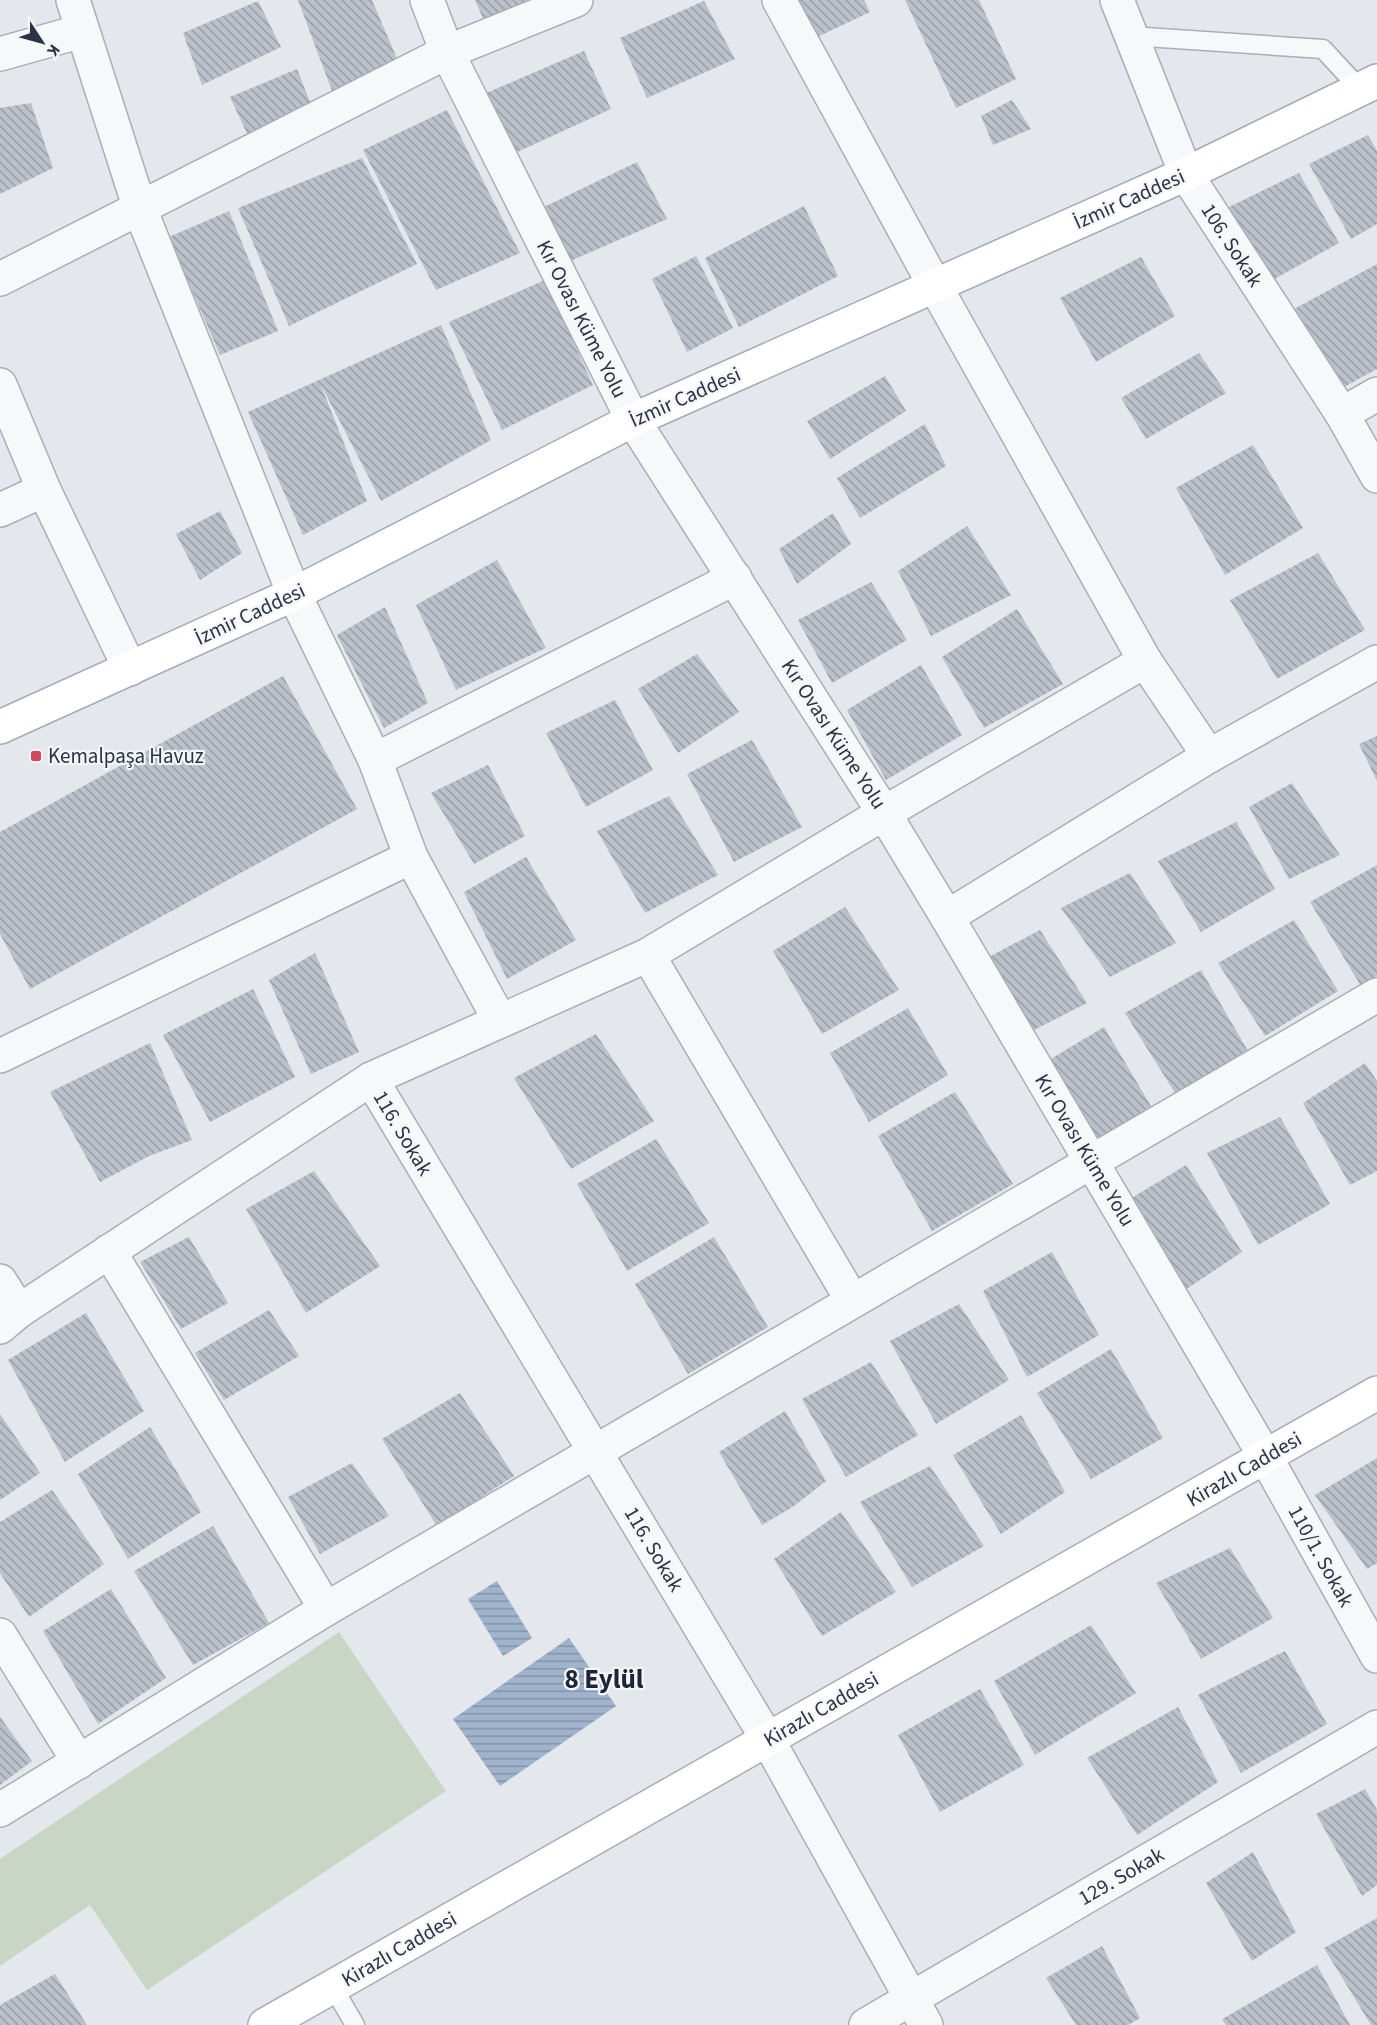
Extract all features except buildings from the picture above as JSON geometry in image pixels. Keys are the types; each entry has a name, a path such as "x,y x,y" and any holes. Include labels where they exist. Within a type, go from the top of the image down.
{"main road":[{"name":"İzmir Caddesi","path":"0,727 294,594 633,420 1186,174 1368,85"},
{"name":"Kirazlı Caddesi","path":"265,2025 1377,1393"}],"street":[{"path":"73,0 140,209 294,594 375,760 411,857 500,1021"},
{"name":"Kır Ovası Küme Yolu","path":"427,0 447,52 633,420 884,813 1265,1456"},
{"path":"0,279 447,52 576,0"},
{"path":"779,0 935,286 1145,662 1209,756"},
{"name":"106. Sokak","path":"1117,0 1186,174 1342,414 1377,476"},
{"path":"0,54 82,31"},
{"path":"0,385 44,490 129,669"},
{"path":"1342,414 1377,394"},
{"path":"0,510 44,490"},
{"path":"375,760 735,578"},
{"path":"0,1281 10,1319 109,1251 371,1079 648,955 884,813 1145,662"},
{"path":"947,917 1209,756 1377,662"},
{"path":"0,1056 411,857"},
{"path":"648,955 852,1300"},
{"path":"0,1810 326,1609 852,1300 1093,1164 1377,995"},
{"name":"116. Sokak","path":"371,1079 596,1450 768,1740 918,2012"},
{"path":"109,1251 326,1609"},
{"name":"110/1. Sokak","path":"1265,1456 1377,1656"},
{"path":"0,1635 79,1762"},
{"name":"129. Sokak","path":"866,2025 918,2012 1377,1726"}],"lane":[{"path":"1131,36 1323,49 1368,85"},
{"path":"333,1987 355,2025"}],"green space":[{"path":"339,1632 446,1791 147,1990 90,1905 0,1966 0,1859"}],"water":[{"path":"497,1581 532,1638 503,1656 468,1599"},
{"path":"569,1638 616,1706 500,1786 453,1719"}],"place":[{"name":"Kemalpaşa Havuz","path":"36,756"}],"district":[{"name":"8 Eylül","path":"604,1679"}]}
